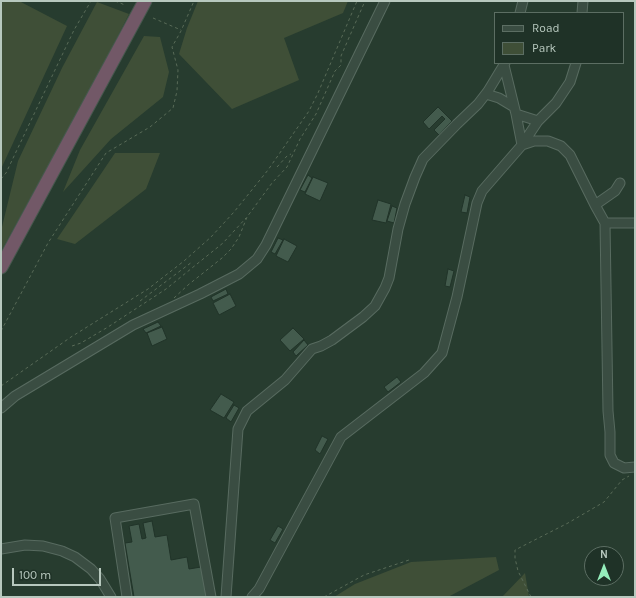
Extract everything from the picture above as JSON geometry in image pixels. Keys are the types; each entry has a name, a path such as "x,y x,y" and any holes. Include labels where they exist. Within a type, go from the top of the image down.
{"highway":[{"path":"1,267 145,1"}],"lane":[{"path":"1,408 15,396 133,325 238,274 257,259 266,245 385,1"},
{"path":"520,12 523,1"},
{"path":"582,12 583,1"},
{"path":"504,64 522,145"},
{"path":"226,597 238,429 247,411 284,380 312,349 321,346 344,331 375,306 389,278 398,229 405,204 423,159 478,104 486,94 504,64"},
{"path":"252,597 259,589 341,437 424,373 442,353 457,297 477,203 482,190 522,145 538,120 556,103 570,82 576,64"},
{"path":"486,94 499,98 515,110 538,120"},
{"path":"522,145 534,141 548,141 561,146 570,155 605,223 610,455 614,463 633,471"},
{"path":"595,205 615,191 620,183"},
{"path":"605,223 635,223"},
{"path":"127,597 115,518 194,504 211,597"},
{"path":"1,549 25,545 43,546 62,551 75,557 91,569 100,579 111,597"}],"path":[{"path":"1,179 6,174 74,30 91,1"},
{"path":"114,1 125,5"},
{"path":"1,331 48,243 106,153 150,127 172,108 177,91 178,70 172,47 182,31 194,1"},
{"path":"1,386 71,337 154,284 184,261 211,237 234,212 272,165 309,111 357,1"},
{"path":"72,346 81,343 108,327 178,280 223,243 247,217 272,183 287,167 300,139 316,114 335,71 341,65 341,56 365,1"},
{"path":"153,18 182,31"},
{"path":"277,167 293,153"},
{"path":"164,310 170,301 231,249 239,237 247,217"},
{"path":"140,301 192,262"},
{"path":"176,275 178,280"},
{"path":"531,597 518,571 515,550 568,523 604,502 622,480 633,471"},
{"path":"324,597 364,575 409,560"}],"green space":[{"path":"3,1 19,1 67,26 1,169 1,5"},
{"path":"198,1 348,1 343,13 284,38 299,80 232,109 179,54 187,28"},
{"path":"97,2 129,14 95,81 1,251 1,231 18,161 62,68"},
{"path":"144,36 160,37 169,72 163,97 111,139 63,192 80,150"},
{"path":"115,153 160,153 146,189 75,244 57,239"},
{"path":"496,557 499,570 448,597 334,597 355,584 411,562"},
{"path":"525,573 529,597 502,597"}],"building":[{"path":"438,107 452,121 439,135 434,130 445,119 442,116 429,129 423,122"},
{"path":"308,175 312,178 305,192 300,190"},
{"path":"313,177 328,183 320,201 305,194"},
{"path":"465,195 470,197 467,213 461,212"},
{"path":"378,200 391,204 386,223 372,220"},
{"path":"392,206 397,208 394,223 387,221"},
{"path":"278,238 283,240 275,254 271,252"},
{"path":"284,239 297,246 288,262 276,256"},
{"path":"448,269 454,271 450,287 445,286"},
{"path":"226,289 228,294 213,301 211,297"},
{"path":"230,294 236,306 219,315 213,303"},
{"path":"158,322 161,326 146,333 143,329"},
{"path":"162,327 167,339 152,346 147,333"},
{"path":"293,328 304,339 290,351 280,340"},
{"path":"304,340 308,345 296,356 293,352"},
{"path":"397,377 401,382 388,392 384,387"},
{"path":"221,394 234,402 224,418 210,410"},
{"path":"234,405 239,408 231,422 226,418"},
{"path":"322,436 328,439 320,454 315,450"},
{"path":"152,521 155,537 167,535 171,560 187,557 189,569 201,567 207,597 134,597 125,543 132,542 129,526 139,524 142,539 146,538 143,523"},
{"path":"278,526 283,529 275,543 270,540"}]}
